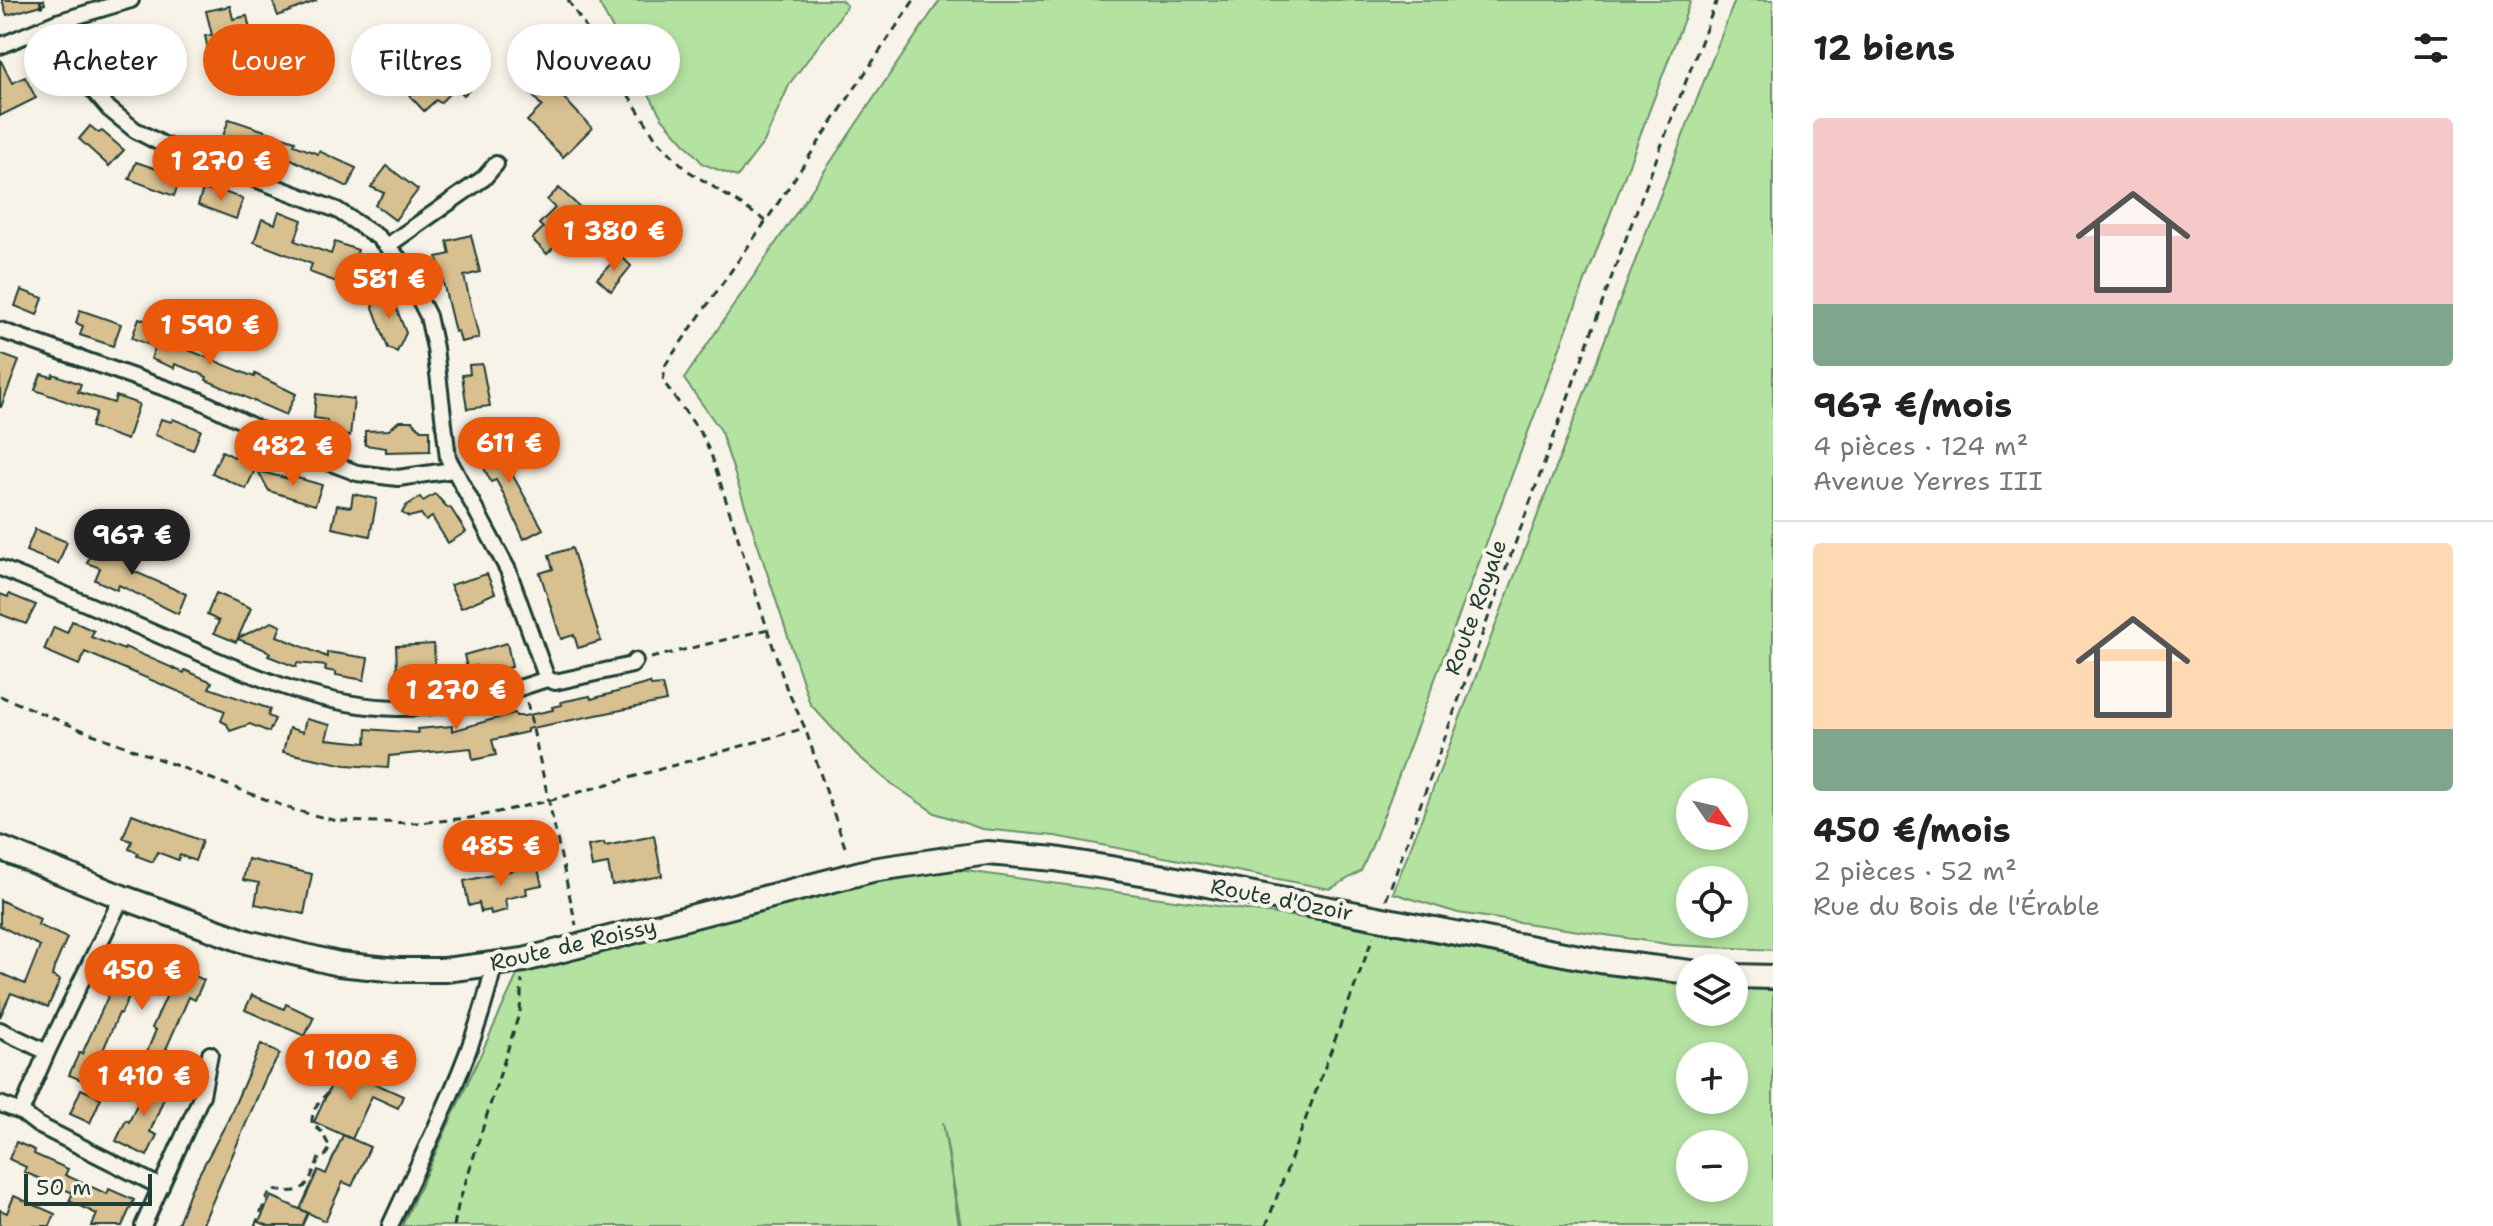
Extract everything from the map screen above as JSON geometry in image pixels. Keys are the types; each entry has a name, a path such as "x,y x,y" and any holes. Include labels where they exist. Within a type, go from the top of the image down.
{"main road":[{"name":"Route de Roissy","path":"0,848 122,897 247,942 339,964 397,970 445,970 524,960 872,870"},
{"name":"Route d'Ozoir","path":"872,870 987,853 1055,859 1166,877 1600,961 1676,970"},
{"path":"1748,976 1773,977"}],"street":[{"path":"0,46 57,22 131,0"},
{"path":"57,22 92,89 109,109 135,130 162,144 337,210 387,246 416,288 428,316 435,348 448,458 508,570 547,679"},
{"path":"387,246 484,178 496,164"},
{"path":"0,330 199,400 315,457 349,470 398,478 453,470"},
{"path":"0,568 264,681 318,698 346,703 414,707 524,687 547,679 555,682 632,665 635,661"},
{"path":"21,1112 122,897"},
{"path":"390,1226 468,1057 494,965"},
{"path":"0,1030 47,1052"},
{"path":"143,1226 202,1095 210,1054"},
{"path":"0,1104 21,1112 38,1125 161,1187"}],"path":[{"path":"568,0 657,140 687,170 766,221"},
{"path":"845,847 805,728 786,687 712,457 702,435 663,381 666,364 914,0"},
{"name":"Route Royale","path":"1266,1226 1615,269 1717,0"},
{"path":"635,661 768,629"},
{"path":"524,687 580,944"},
{"path":"0,696 294,810 337,821 417,823 470,818 548,801 805,728"},
{"path":"454,1226 520,1011 524,960"},
{"path":"255,1226 269,1193 274,1190 293,1193 301,1189 320,1156 325,1156 330,1148 322,1132 312,1124 311,1113 323,1096 333,1089"}],"green space":[{"path":"597,0 841,0 847,5 790,83 764,142 737,177 703,164 662,118 650,96 680,96 680,24 610,24"},
{"path":"940,0 1691,0 1374,841 1361,871 1330,889 1055,836 982,829 935,813 889,782 857,755 810,704 720,429 684,379"},
{"path":"1735,0 1773,0 1773,950 1673,945 1458,913 1393,893"},
{"path":"908,863 1376,928 1600,971 1676,979 1676,1026 1748,1026 1748,986 1773,989 1773,1226 961,1226 943,1122 959,1226 402,1226 524,960"}],"building":[{"path":"2,0 44,0 45,4 7,15"},
{"path":"272,0 315,0 316,1 278,16"},
{"path":"230,6 233,19 247,16 249,24 209,24 206,11"},
{"path":"0,59 12,83 24,77 24,96 36,98 0,116"},
{"path":"410,96 447,96 440,103 436,100 424,111"},
{"path":"533,96 562,96 592,128 563,157 527,121 542,106"},
{"path":"229,119 295,141 294,145 318,154 319,151 356,168 348,187 289,158 288,162 260,151 262,148 223,136"},
{"path":"90,126 99,133 102,131 124,150 109,166 79,139"},
{"path":"136,162 181,177 174,196 129,179"},
{"path":"387,166 418,190 395,220 375,205 384,193 371,187"},
{"path":"559,188 587,214 547,254 532,239 543,228 539,224 555,208 547,200"},
{"path":"203,189 214,192 216,189 243,199 236,219 198,205"},
{"path":"279,211 302,220 295,241 331,254 335,242 358,250 345,285 309,272 312,264 254,242 262,219 275,224"},
{"path":"471,235 480,272 464,276 479,338 461,342 458,331 455,332 437,257 450,254 447,241"},
{"path":"620,255 631,266 611,291 597,278"},
{"path":"21,290 43,298 37,315 15,306"},
{"path":"390,292 406,333 397,352 388,348 370,299"},
{"path":"80,310 121,324 113,346 80,335 83,326 76,323"},
{"path":"139,318 186,332 181,347 254,377 255,374 296,394 286,415 206,380 207,377 199,373 151,359 155,347 132,338"},
{"path":"0,354 19,361 1,407 0,407"},
{"path":"482,364 490,406 467,409 462,375 470,374 469,365"},
{"path":"41,374 52,377 53,374 81,384 78,392 114,403 116,396 139,404 127,440 91,427 96,412 35,390"},
{"path":"316,394 354,399 350,436 326,434 327,420 314,418"},
{"path":"161,419 172,422 173,419 201,430 193,450 155,435"},
{"path":"399,421 412,421 421,430 430,430 430,451 386,452 386,448 365,445 365,431 389,430"},
{"path":"492,437 499,450 520,457 513,476 543,529 524,539 496,480 491,482 478,456 481,455 477,444"},
{"path":"240,445 262,455 246,489 212,473 222,451 234,457"},
{"path":"258,471 322,485 315,505 269,491"},
{"path":"353,494 377,499 370,536 332,528 337,505 351,507"},
{"path":"435,494 450,507 466,532 448,543 432,517 426,521 421,514 409,517 402,513 406,506 420,497 423,501"},
{"path":"35,529 67,542 58,564 26,551"},
{"path":"97,540 138,560 133,571 186,594 178,614 119,585 117,590 95,580 100,568 87,563"},
{"path":"572,548 601,641 578,648 574,635 561,639 540,573 553,569 549,555"},
{"path":"487,574 495,593 461,608 450,585"},
{"path":"216,593 251,608 238,638 272,622 281,626 277,636 327,657 327,652 368,658 364,680 336,675 336,672 325,670 326,666 297,663 296,667 268,656 270,653 261,648 214,633 219,621 207,615"},
{"path":"0,594 8,597 9,594 36,605 26,624 0,614"},
{"path":"72,621 94,631 91,637 124,650 125,647 184,673 185,670 212,682 209,688 270,709 268,716 275,719 269,732 250,724 230,731 227,724 221,721 225,711 85,652 79,665 44,650 54,627 67,633"},
{"path":"507,643 512,667 478,674 476,666 467,668 464,655"},
{"path":"434,644 436,682 412,683 411,670 397,670 396,646"},
{"path":"650,683 651,686 662,685 666,701 527,729 527,732 492,740 496,755 473,760 471,748 389,756 388,768 346,765 283,752 289,728 303,732 306,719 330,725 326,739 366,743 367,729 418,733 417,729 452,726 452,731 515,713 516,716 524,716 553,710 552,707 562,705 561,702 590,696 591,699"},
{"path":"132,814 202,841 195,861 180,855 178,860 157,852 153,862 137,856 138,853 129,849 132,841 123,838"},
{"path":"654,836 662,876 612,885 608,864 592,867 588,846 604,843 605,846"},
{"path":"248,859 312,874 304,914 255,904 259,883 243,880"},
{"path":"537,865 542,885 526,888 527,894 505,899 507,910 491,914 490,910 481,912 479,903 469,906 464,881"},
{"path":"0,900 40,919 38,925 67,938 54,968 52,976 60,980 48,1007 11,993 0,1017 0,973 25,984 40,946 0,926"},
{"path":"128,952 163,968 169,955 191,965 190,968 197,972 195,976 204,980 195,1000 189,997 166,1049 172,1052 162,1075 141,1066 156,1030 152,1028 171,986 140,972 89,1083 69,1075 79,1053 82,1054"},
{"path":"252,995 284,1009 286,1004 314,1017 305,1036 245,1010"},
{"path":"261,1044 280,1054 266,1077 202,1226 177,1226 191,1189 228,1120"},
{"path":"336,1066 403,1096 398,1108 372,1096 352,1139 314,1122 334,1079 331,1078"},
{"path":"149,1077 169,1086 150,1132 157,1135 147,1156 116,1141 126,1120 129,1122"},
{"path":"81,1089 101,1098 90,1123 70,1114"},
{"path":"343,1135 370,1147 352,1186 343,1182 325,1221 300,1209 318,1170 326,1174"},
{"path":"16,1142 68,1169 65,1175 107,1194 109,1189 134,1200 122,1226 92,1226 97,1214 69,1201 73,1193 24,1172 26,1167 9,1159"},
{"path":"14,1196 55,1214 50,1226 0,1226 0,1210 7,1213"},
{"path":"271,1196 308,1213 302,1226 269,1226 259,1222"}]}
